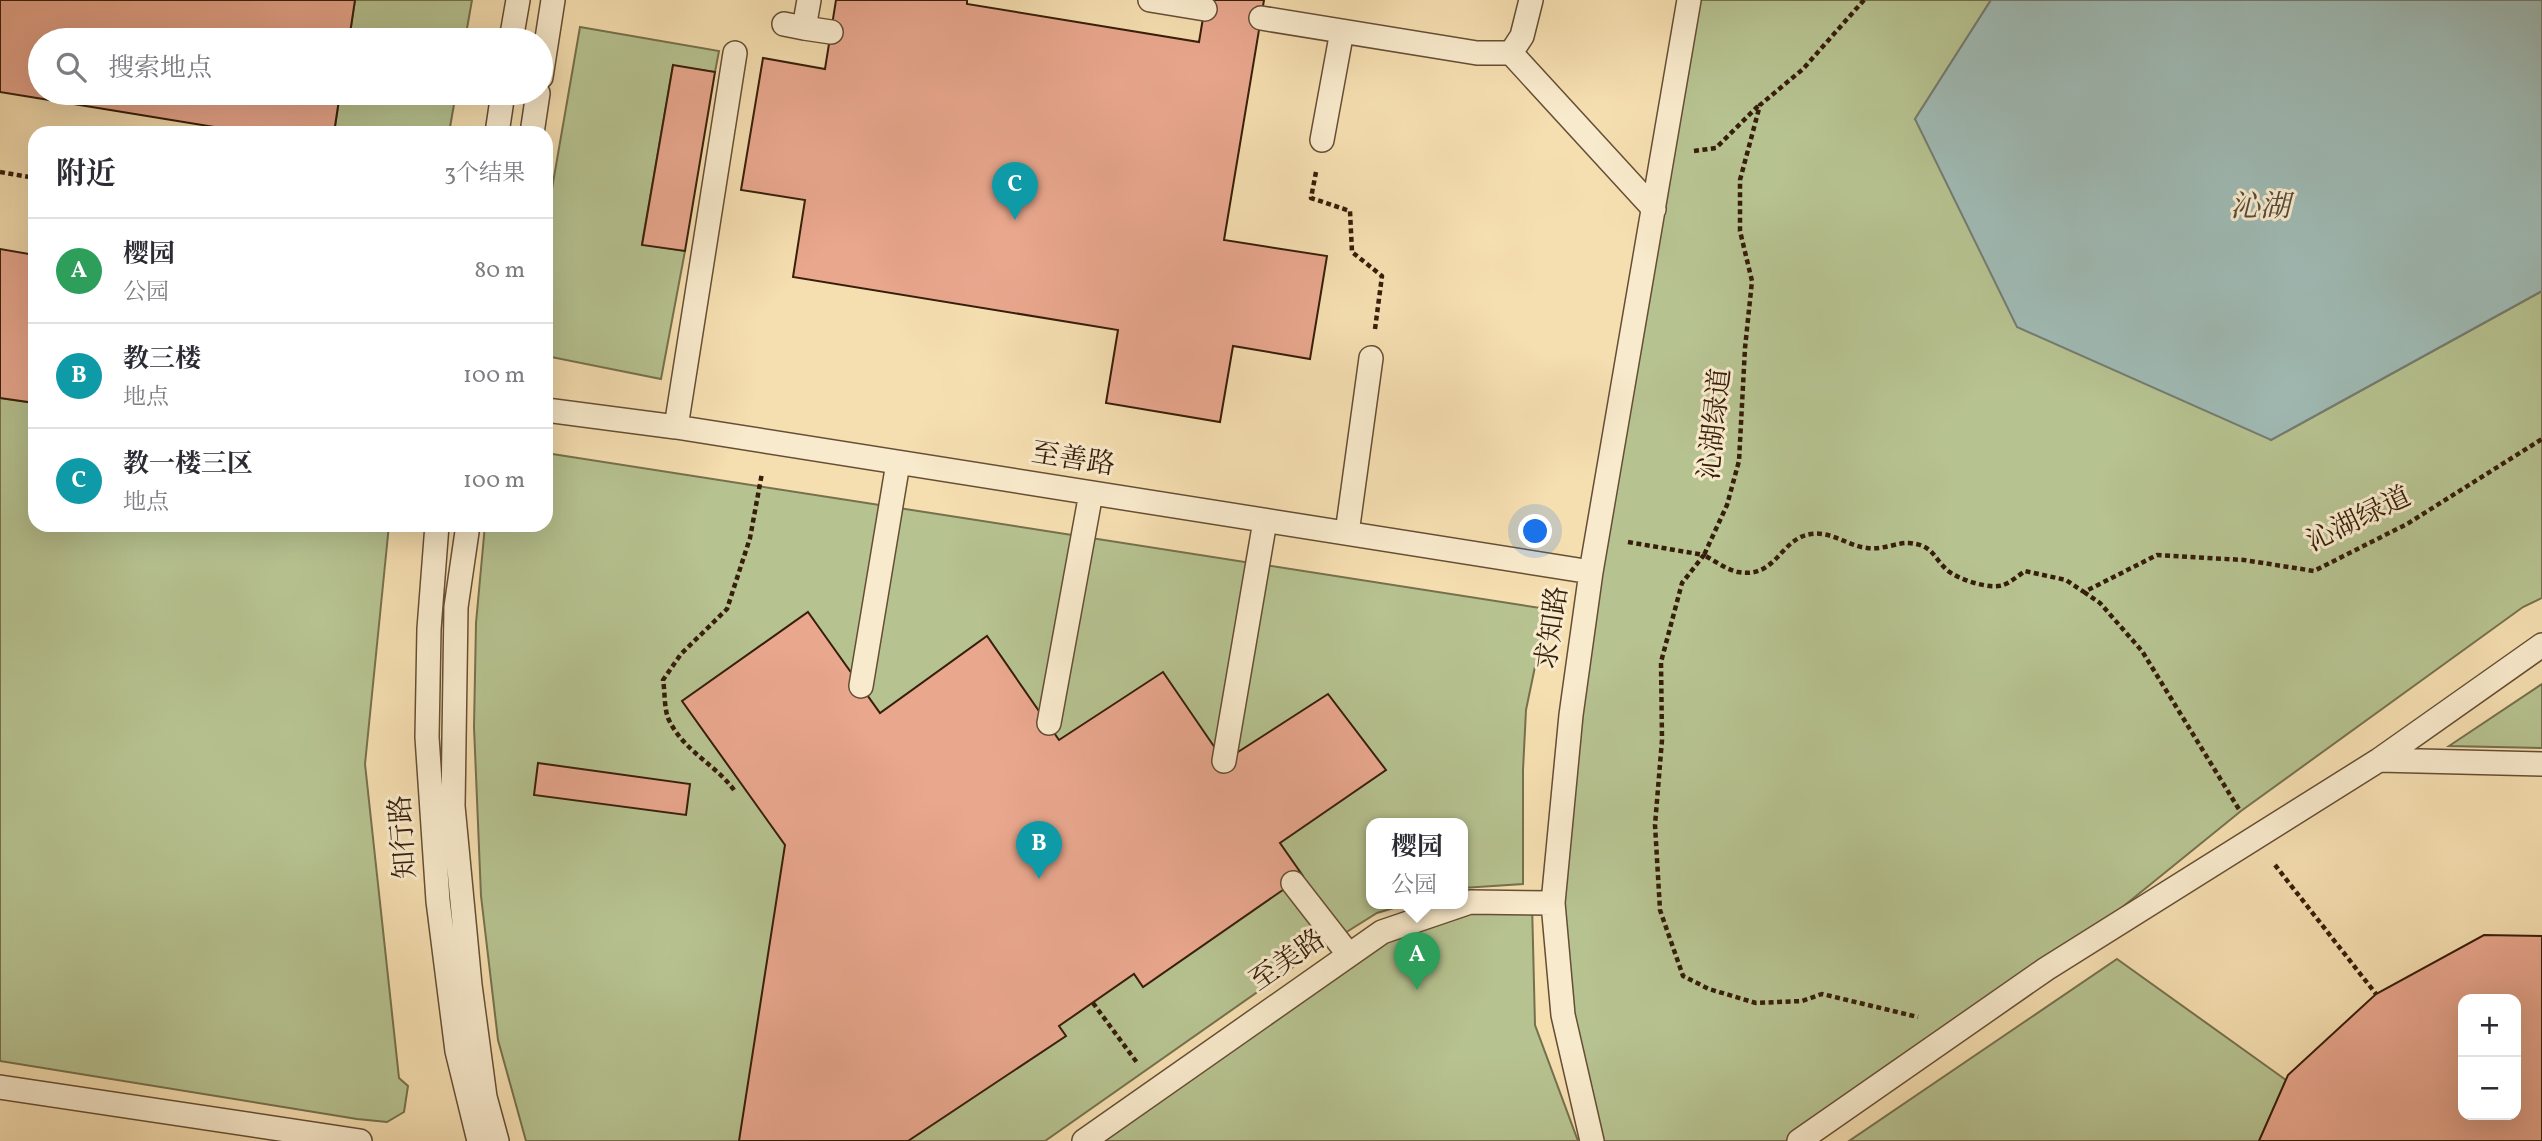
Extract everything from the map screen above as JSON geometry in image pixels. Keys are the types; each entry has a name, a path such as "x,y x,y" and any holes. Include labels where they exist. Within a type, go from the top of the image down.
{"lane":[{"path":"513,28 518,0"},
{"path":"549,28 553,0"},
{"path":"809,0 794,26 831,32"},
{"path":"1150,0 1205,9"},
{"path":"1511,54 1522,36 1531,0"},
{"name":"求知路","path":"1592,1141 1563,1015 1553,903 1571,715 1591,572 1689,0"},
{"path":"1261,18 1477,53 1511,54 1654,209"},
{"path":"1322,140 1342,31"},
{"path":"676,427 735,54"},
{"path":"498,126 501,105"},
{"path":"533,126 536,105"},
{"path":"1347,533 1371,358"},
{"name":"至善路","path":"553,411 676,427 1591,572"},
{"path":"861,686 898,463"},
{"path":"1049,723 1091,493"},
{"path":"1224,761 1265,521"},
{"name":"知行路","path":"436,532 429,629 427,737 438,901 457,1051 479,1141"},
{"name":"知行路","path":"467,532 456,607 453,806 470,985 485,1097 498,1141"},
{"path":"1799,1141 2046,969 2379,760 2542,645"},
{"path":"2379,760 2542,764"},
{"path":"1293,883 1349,955"},
{"name":"至美路","path":"1468,903 1553,903"},
{"name":"至美路","path":"1084,1141 1382,932 1449,909"},
{"path":"0,1087 296,1137 360,1141"}],"path":[{"path":"1662,157 1716,148 1760,105 1803,69 1864,0"},
{"name":"沁湖绿道","path":"1760,105 1741,180 1741,231 1752,281 1739,461 1727,505 1704,555 1682,583 1661,662 1662,740 1655,825 1660,911 1684,976 1709,989 1756,1003 1802,1001 1822,993 1885,1007 1958,1029"},
{"path":"1322,140 1311,198 1350,211 1352,252 1382,276 1371,358"},
{"path":"0,172 28,177"},
{"name":"沁湖绿道","path":"2084,592 2157,555 2244,560 2314,571 2407,524 2542,439"},
{"path":"734,790 690,751 667,717 663,680 681,654 727,609 750,538 768,442"},
{"path":"1597,537 1704,555 1736,572 1753,573 1771,566 1790,544 1809,534 1832,535 1865,548 1887,548 1908,542 1932,551 1948,571 1976,584 2002,586 2025,571 2066,580 2100,603 2142,651 2268,856 2376,993"},
{"path":"1093,1003 1157,1090"}],"green space":[{"path":"355,0 472,0 467,28 351,28"},
{"path":"1689,0 1991,0 1915,119 2271,440 2542,291 2542,598 2523,607 2241,811 2046,969 1799,1141 1592,1141 1553,903 1591,572"},
{"path":"580,27 719,51 715,72 673,66 642,244 685,251 661,379 553,357 553,183"},
{"path":"338,105 454,105 450,126 335,126"},
{"path":"0,398 28,402 28,532 388,532 365,764 399,1078 408,1086 404,1112 387,1122 0,1061"},
{"path":"553,454 1547,609 1526,710 1523,884 1468,888 1468,818 1366,818 1366,909 1390,909 1377,913 1313,953 1045,1141 526,1141 498,1040 481,896 474,727 476,623 484,532 553,532"},
{"path":"2542,684 2542,748 2449,746"},
{"path":"1468,903 1532,903 1535,1025 1578,1141 1084,1141 1382,932 1449,909 1468,909"},
{"path":"2117,959 2286,1080 2259,1141 1849,1141"}],"water":[{"name":"沁湖","path":"1991,0 2542,0 2542,291 2271,440 2017,327 1915,119"}],"building":[{"path":"0,0 355,0 351,28 28,28 28,97 0,92"},
{"path":"836,0 967,0 967,4 1199,42 1206,0 1264,0 1224,240 1327,256 1310,359 1233,346 1220,422 1106,403 1118,330 793,277 805,200 741,190 763,58 825,69"},
{"path":"673,65 715,72 685,251 642,245"},
{"path":"80,105 338,105 335,126 208,126"},
{"path":"0,249 28,254 28,402 0,398"},
{"path":"808,612 880,713 987,636 1059,740 1163,672 1224,761 1328,694 1386,770 1280,843 1303,876 1143,987 1134,974 1059,1026 1066,1036 908,1141 739,1141 785,845 682,701"},
{"path":"538,763 690,784 686,815 534,795"},
{"path":"2484,935 2542,936 2542,1141 2259,1141 2288,1075 2376,994"}],"place":[{"name":"教一楼三区","path":"1015,220"},
{"name":"教三楼","path":"1039,879"},
{"name":"樱园","path":"1417,990"}]}
